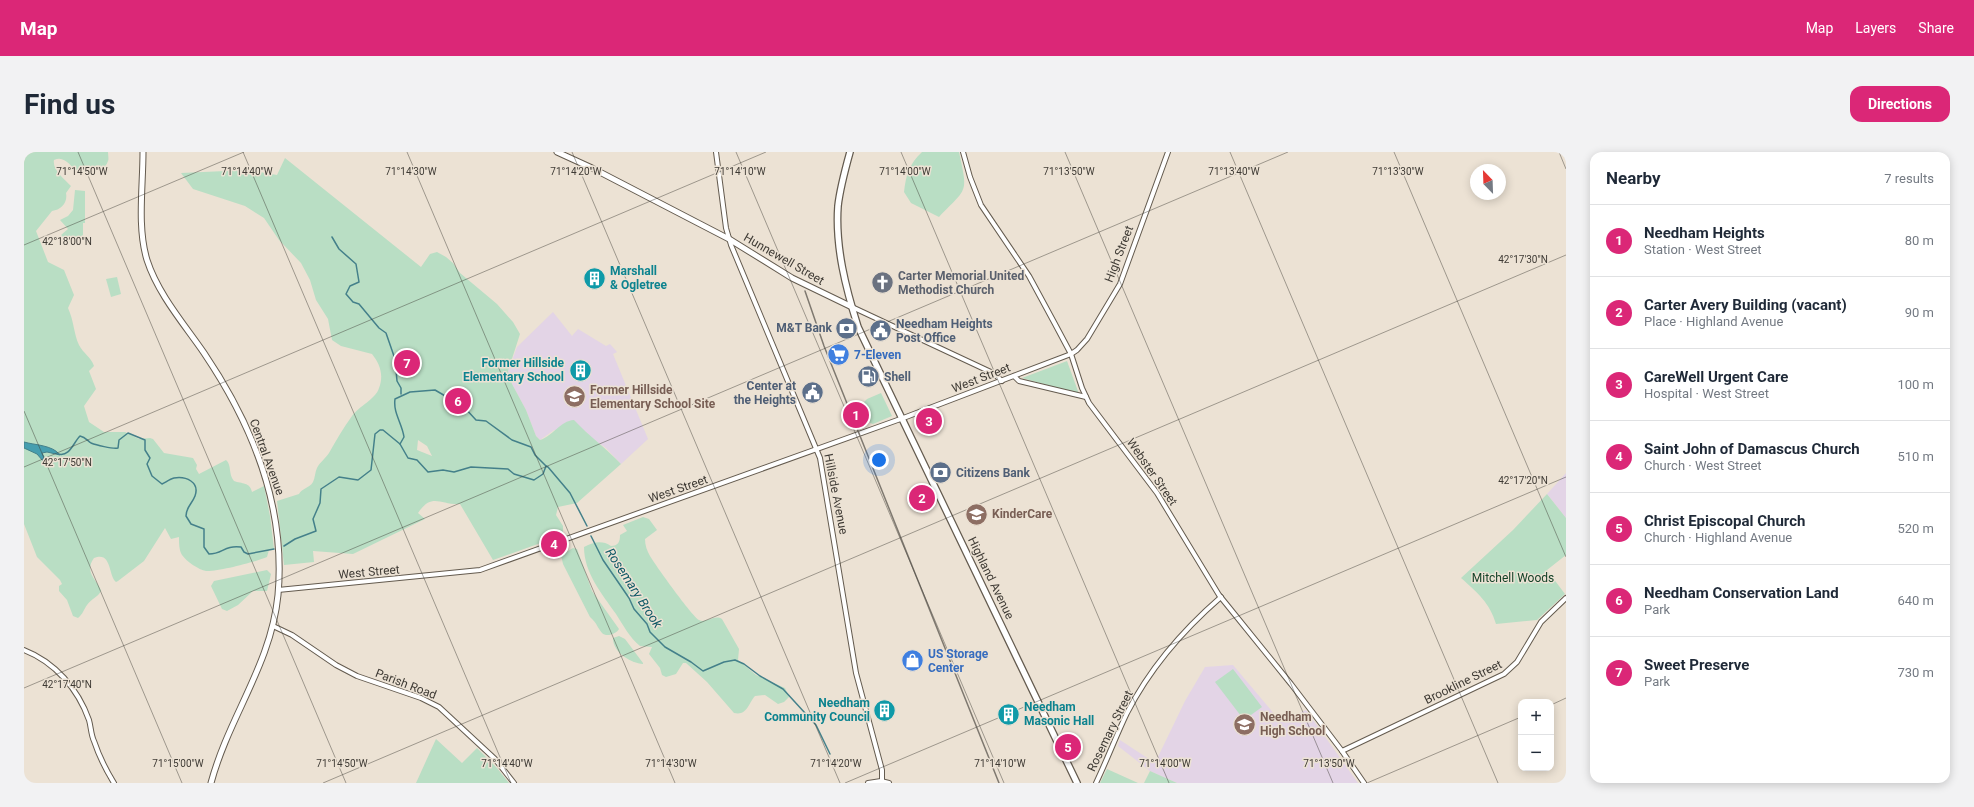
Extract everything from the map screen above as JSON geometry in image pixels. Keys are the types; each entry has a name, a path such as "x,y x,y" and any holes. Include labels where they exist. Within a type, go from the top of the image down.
{"main road":[{"name":"Central Avenue","path":"143,152 142,228 147,258 158,284 231,396 259,460 270,490 276,519 278,590 273,626 260,666 227,735 211,783"},
{"name":"Hunnewell Street","path":"557,152 592,168 729,239 792,278 852,307"},
{"name":"Highland Avenue","path":"850,152 839,197 838,221 841,261 852,307 862,336 1077,783"}],"street":[{"name":"Hillside Avenue","path":"716,152 729,239 817,450 822,468 856,673 882,767 882,781"},
{"name":"Webster Street","path":"963,152 970,177 981,205 1029,276 1071,354 1086,397 1157,493 1221,597 1342,751 1364,783"},
{"name":"High Street","path":"1071,354 1087,339 1120,284 1168,152"},
{"name":"Hunnewell Street","path":"852,307 994,373 1002,381"},
{"name":"West Street","path":"278,590 480,570 817,450 1071,354"},
{"path":"1014,376 1019,381 1086,397"},
{"name":"Rosemary Street","path":"1096,783 1127,714 1146,682 1186,629 1221,597"},
{"name":"Brookline Street","path":"1342,751 1504,674 1517,662 1541,622 1566,598"},
{"name":"Parish Road","path":"273,626 292,635 336,665 357,676 421,698 439,707 496,759 514,783"},
{"path":"24,650 39,657 61,673 79,697 89,721 93,739 101,760 114,783"},
{"path":"868,783 882,781 889,783"}],"shaded area":[{"name":"Former Hillside Elementary School Site","path":"553,312 572,336 578,329 606,346 610,344 617,352 613,354 648,439 621,464 606,448 594,440 585,431 554,430 540,440 536,436 526,410 512,384 508,371 517,347"},
{"path":"1566,473 1566,518 1547,494"},
{"name":"Needham High School","path":"1233,665 1281,722 1306,710 1358,783 1177,783 1150,771 1118,746 1120,740 1155,763 1185,701 1205,667"}],"green space":[{"path":"24,152 108,152 108,160 106,165 95,172 86,173 78,171 64,160 54,160 57,171 71,186 66,193 65,203 61,208 52,211 36,231 48,262 64,270 74,295 68,308 72,318 77,341 94,366 89,371 96,389 84,406 89,422 104,432 125,432 139,439 153,439 164,453 193,458 197,465 196,469 199,474 226,460 229,464 234,481 248,485 252,492 264,486 270,516 274,549 269,550 267,557 245,564 206,571 193,565 182,555 180,551 179,537 171,539 165,528 144,561 116,582 113,579 107,561 100,557 94,558 90,568 101,591 89,603 78,618 73,616 67,600 59,591 59,586 62,584 60,580 37,557 24,524"},
{"path":"922,152 959,152 964,176 963,189 956,200 939,217 911,203 904,192 911,165"},
{"path":"285,158 421,267 430,254 437,252 446,257 453,263 460,273 497,304 513,322 520,334 508,371 512,384 526,410 536,436 540,440 545,438 565,423 574,420 621,464 577,503 558,507 556,515 563,526 563,535 493,560 460,504 432,501 423,507 418,513 425,519 353,554 313,551 314,562 284,565 277,501 299,494 302,490 312,484 318,466 329,453 355,412 377,392 381,374 379,366 372,354 341,346 332,340 328,319 316,300 310,280 301,263 279,240 264,218 245,206 193,189 181,173 248,170 277,175","holes":["418,440 427,446 432,456 417,450"]},
{"path":"75,190 85,191 85,223 83,223 83,235 80,242 75,244 67,241 61,235 68,229 60,220 68,216 73,210"},
{"path":"117,277 121,294 111,297 106,279"},
{"path":"1067,361 1079,394 1022,378"},
{"path":"881,393 892,416 873,424 870,423 864,402 867,399"},
{"name":"Mitchell Woods","path":"1547,494 1566,518 1566,555 1547,570 1565,594 1537,620 1496,624 1487,604 1478,593 1461,578 1513,530"},
{"path":"643,517 649,519 657,530 645,539 648,552 659,570 682,601 699,620 704,621 716,618 722,619 739,649 738,660 756,675 785,688 789,697 784,702 778,704 765,695 755,696 745,711 742,713 734,713 707,682 686,663 683,663 676,674 666,677 662,675 660,668 649,654 652,647 640,646 636,643 590,574 584,547 598,542 611,546 617,544 619,542 620,535 627,531 623,525"},
{"path":"573,548 577,549 592,591 619,629 618,631 609,635 602,633 590,617 563,564 561,555"},
{"path":"267,570 271,574 267,591 253,591 238,605 227,611 222,609 211,586 214,581"},
{"path":"619,636 625,639 643,664 633,662 619,653 613,638"},
{"path":"1233,669 1262,707 1244,720 1215,682"},
{"path":"436,739 462,763 477,748 497,768 509,783 416,783"},
{"path":"1107,769 1138,783 1100,783"},
{"path":"1150,771 1177,783 1144,783"}],"water":[{"path":"24,442 48,447 60,455 47,452 42,453 45,459 43,461 37,454 24,448"}],"waterway":[{"path":"332,237 339,249 356,264 359,282 350,286 346,294 353,302 359,304 379,328 386,333 395,359 397,381 401,388 401,394"},
{"path":"400,444 404,437 395,409 395,399 410,392 435,390 464,407 476,420 486,421 512,440 531,447 535,455 546,466"},
{"name":"Rosemary Brook","path":"284,546 295,539 316,531 313,519 320,503 321,489 339,477 358,480 371,470 375,434 380,430 383,430 400,444 408,458 417,460 428,472 443,470 454,472 471,467 508,469 514,474 534,480 543,474 546,466 570,493 587,526"},
{"name":"Rosemary Brook","path":"58,454 66,453 71,449 80,436 93,444 115,448 118,448 119,440 128,433 145,440 145,450 150,458 147,464 152,476 162,484 172,478 183,478 191,481 196,487 195,496 187,510 186,516 191,524 204,529 204,547 209,554 218,553 231,547 241,547 244,552 248,554 274,549"},
{"name":"Rosemary Brook","path":"591,536 603,560 629,598 634,609 647,624 650,632 665,647 691,662 703,671 724,662 735,660 744,664 760,676 783,689 816,725 830,754"}],"railway":[{"path":"805,291 824,346 999,783"}],"place":[{"name":"Marshall & Ogletree","path":"595,278"},
{"name":"Carter Memorial United Methodist Church","path":"882,283"},
{"name":"M&T Bank","path":"847,328"},
{"name":"Needham Heights Post Office","path":"880,331"},
{"name":"7-Eleven","path":"839,355"},
{"name":"Sweet Preserve","path":"407,363"},
{"name":"Former Hillside Elementary School","path":"580,370"},
{"name":"Shell","path":"869,377"},
{"name":"Center at the Heights","path":"812,393"},
{"name":"Former Hillside Elementary School Site","path":"575,397"},
{"name":"Needham Conservation Land","path":"458,401"},
{"name":"Needham Heights","path":"856,415"},
{"name":"CareWell Urgent Care","path":"929,421"},
{"name":"Citizens Bank","path":"940,473"},
{"name":"Carter Avery Building (vacant)","path":"922,498"},
{"name":"KinderCare","path":"977,514"},
{"name":"Saint John of Damascus Church","path":"554,544"},
{"name":"US Storage Center","path":"912,661"},
{"name":"Needham Community Council","path":"885,710"},
{"name":"Needham Masonic Hall","path":"1008,714"},
{"name":"Needham High School","path":"1244,724"},
{"name":"Christ Episcopal Church","path":"1068,747"}]}
